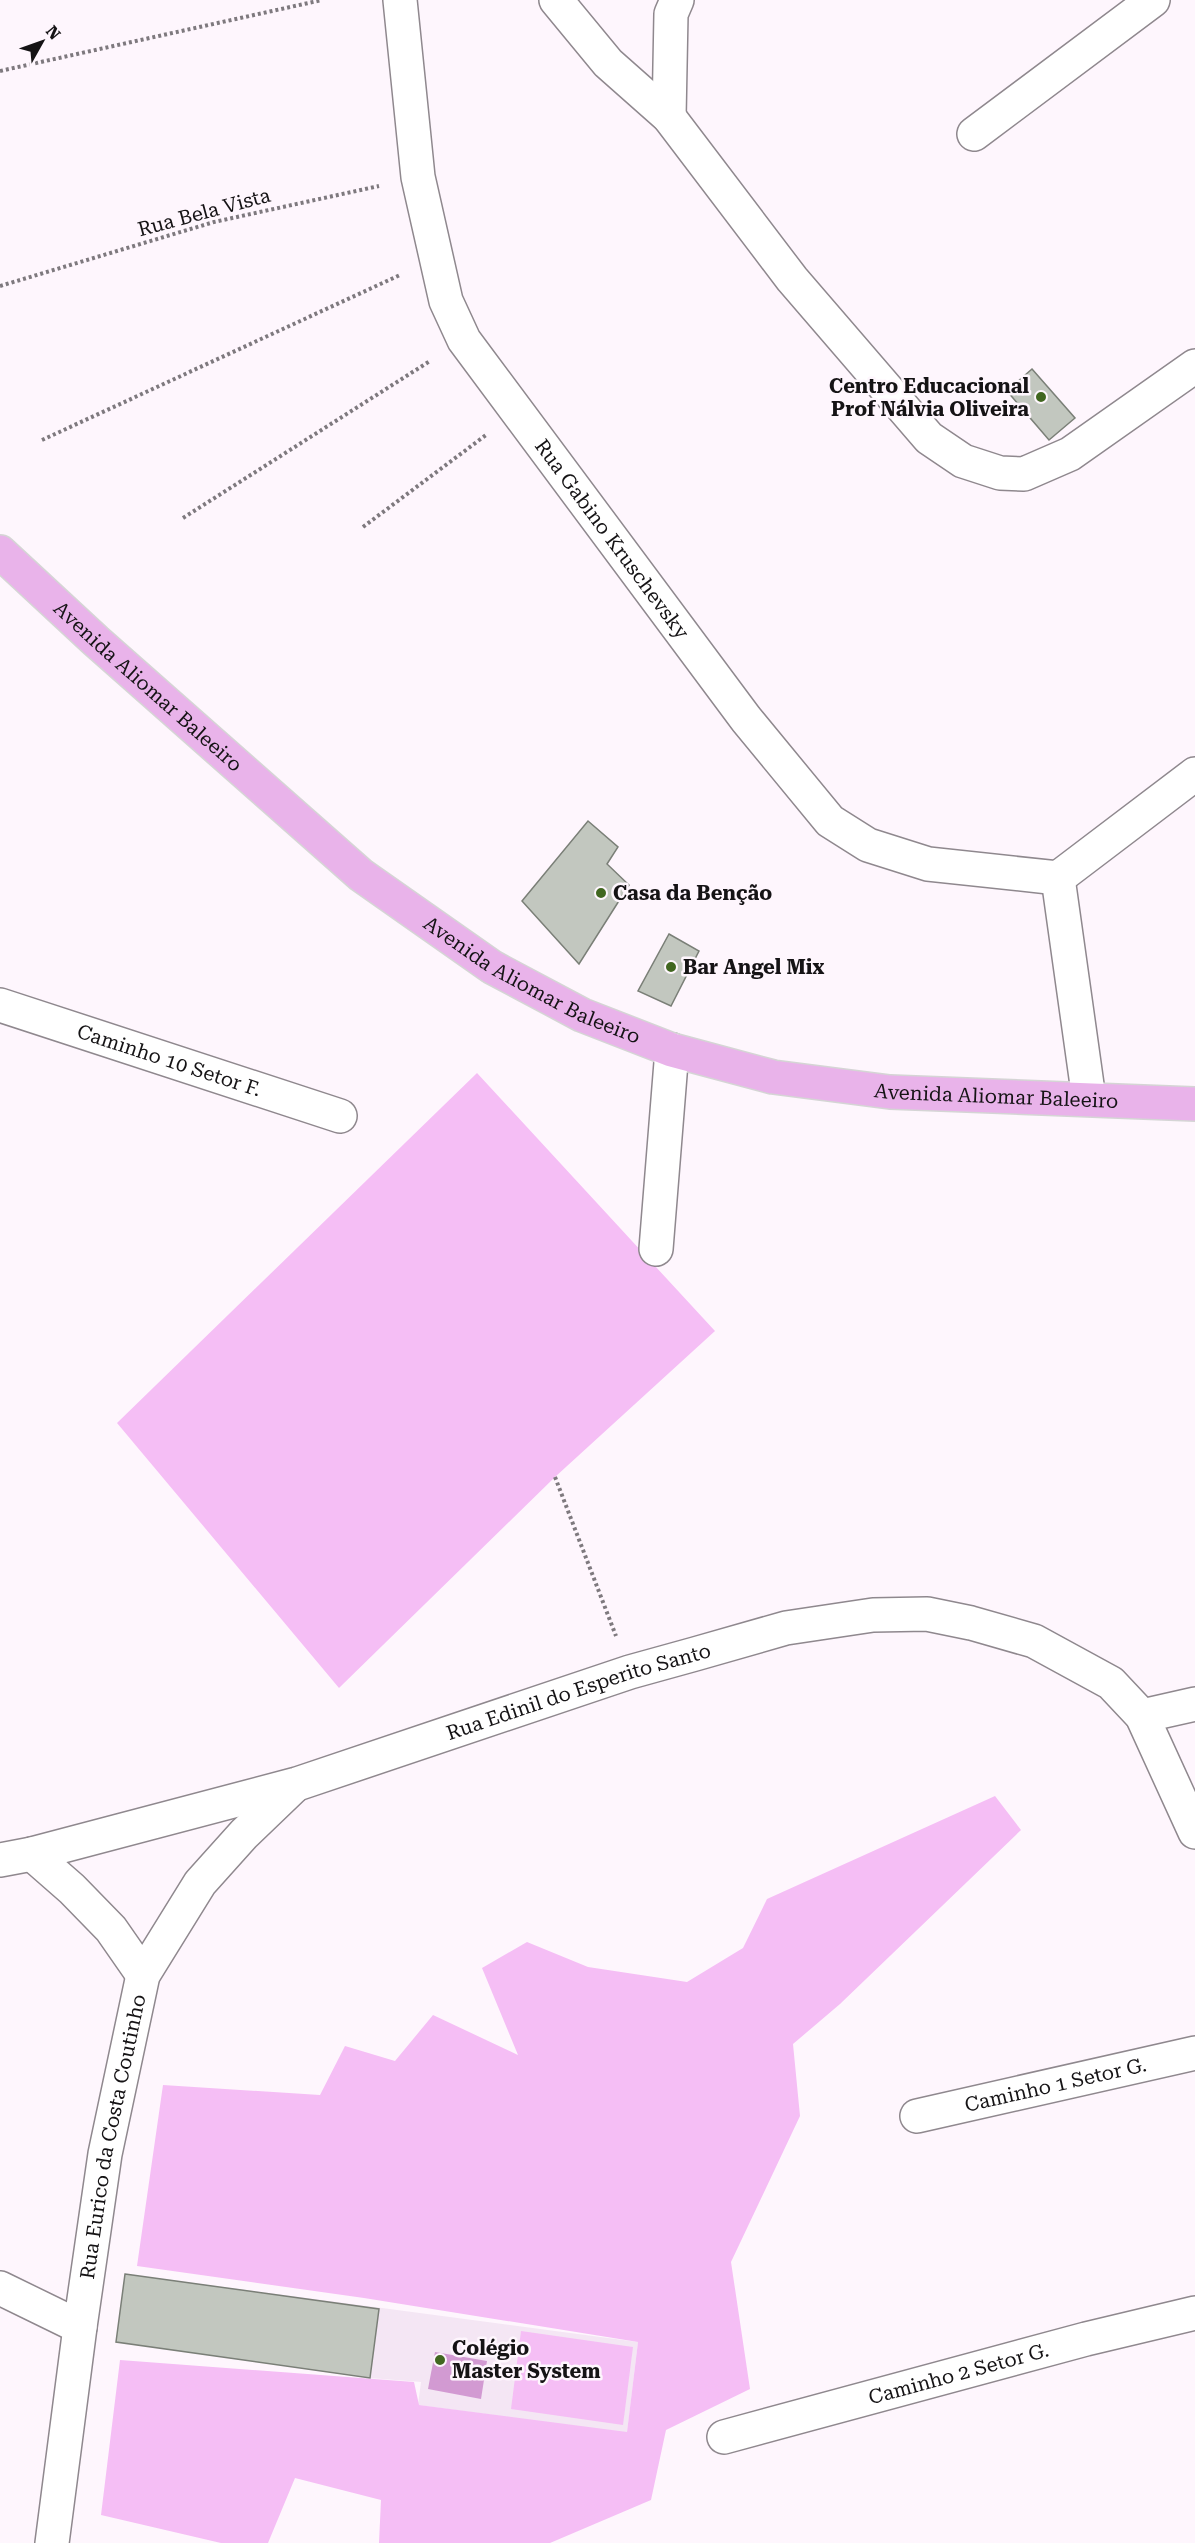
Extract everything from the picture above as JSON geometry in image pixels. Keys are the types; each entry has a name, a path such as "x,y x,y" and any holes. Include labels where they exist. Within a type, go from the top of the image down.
{"main road":[{"name":"Avenida Aliomar Baleeiro","path":"0,552 96,641 361,875 492,967 582,1015 672,1050 772,1077 891,1092 1195,1104"}],"street":[{"name":"Rua Gabino Kruschevsky","path":"400,0 418,177 446,301 464,340 746,719 830,821 868,845 928,864 1058,878"},
{"path":"556,0 608,63 669,117 792,279 929,438 963,461 1000,473 1024,474 1070,453 1195,366"},
{"path":"669,117 671,14 677,0"},
{"path":"975,134 1153,0"},
{"path":"1089,1099 1058,878 1195,774"},
{"name":"Caminho 10 Setor F.","path":"0,1005 340,1116"},
{"path":"656,1249 672,1050"},
{"name":"Rua Edinil do Esperito Santo","path":"0,1860 32,1854 297,1784 630,1672 786,1628 873,1615 927,1614 971,1623 1034,1641 1111,1683 1142,1716 1195,1832"},
{"path":"1142,1716 1195,1704"},
{"name":"Rua Eurico da Costa Coutinho","path":"52,2543 105,2154 143,1975 200,1883 244,1834 297,1784"},
{"path":"32,1854 111,1929 143,1975"},
{"name":"Caminho 1 Setor G.","path":"917,2116 1195,2053"},
{"path":"0,2288 80,2326"},
{"name":"Caminho 2 Setor G.","path":"724,2437 1086,2339 1195,2313"}],"path":[{"path":"0,71 322,0"},
{"name":"Rua Bela Vista","path":"0,286 214,222 418,177"},
{"path":"42,440 436,258"},
{"path":"183,518 464,340"},
{"path":"363,527 518,412"},
{"path":"555,1477 630,1672"}],"shaded area":[{"path":"477,1073 715,1331 555,1477 339,1688 117,1423"},
{"path":"995,1796 1021,1830 840,2004 793,2044 800,2116 731,2262 750,2389 666,2430 651,2500 550,2543 379,2543 381,2500 295,2478 268,2543 221,2543 101,2515 120,2360 414,2382 419,2405 627,2432 638,2342 364,2298 137,2266 163,2085 320,2095 345,2046 395,2061 433,2015 518,2055 482,1968 527,1942 588,1967 687,1982 743,1948 767,1899"},
{"name":"Colégio Master System","path":"125,2274 638,2342 627,2433 418,2405 421,2382 370,2378 116,2342"},
{"path":"521,2331 633,2347 623,2425 511,2409"},
{"path":"435,2352 487,2361 481,2399 428,2389"}],"building":[{"path":"1032,369 1075,418 1049,440 1007,391"},
{"path":"588,821 618,847 607,864 629,885 579,964 522,901"},
{"path":"669,934 699,951 671,1006 638,991"},
{"path":"125,2274 379,2309 370,2378 116,2342"}],"place":[{"name":"Centro Educacional Prof Nálvia Oliveira","path":"1041,397"},
{"name":"Casa da Benção","path":"601,893"},
{"name":"Bar Angel Mix","path":"671,967"},
{"name":"Colégio Master System","path":"440,2360"}]}
